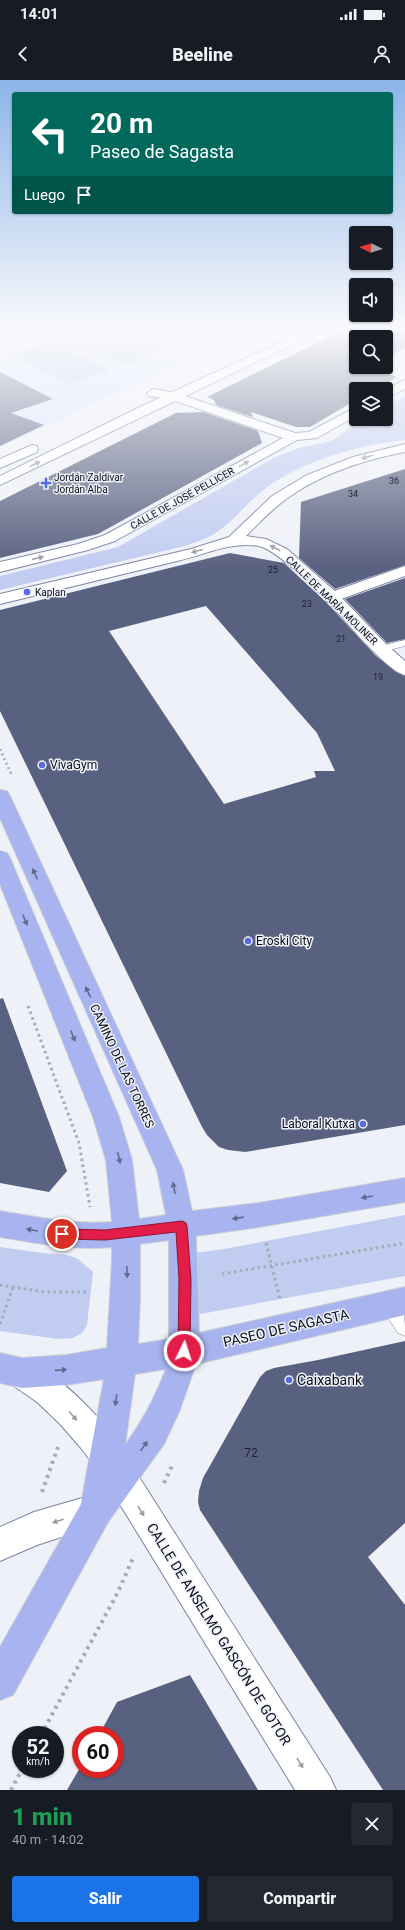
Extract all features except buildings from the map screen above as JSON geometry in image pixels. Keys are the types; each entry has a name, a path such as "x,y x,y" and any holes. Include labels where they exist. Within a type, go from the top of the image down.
{"main road":[{"name":"CAMINO DE LAS TORRES","path":"0,796 170,1170 182,1226 185,1279 184,1351 181,1368 164,1412 153,1433 114,1468 96,1510 0,1682"},
{"path":"0,858 106,1117 116,1148 122,1177 128,1287 114,1468"},
{"path":"0,1224 38,1232 62,1234 94,1236 126,1234 405,1190"},
{"name":"PASEO DE SAGASTA","path":"11,1370 66,1370 184,1351 400,1310"}],"street":[{"path":"107,415 118,410"},
{"path":"0,481 144,410"},
{"path":"213,410 294,437"},
{"name":"CALLE DE JOSÉ PELLICER","path":"0,567 83,547 110,538 294,437 312,435 349,415"},
{"path":"0,464 43,444"},
{"path":"0,599 196,552 234,540 271,504 285,493 310,479 357,460 405,448"},
{"name":"CALLE DE MARÍA MOLINER","path":"234,540 261,542 278,548 332,597 381,649 405,670"},
{"path":"332,597 405,571"},
{"name":"CALLE DE ANSELMO GASCÓN DE GOTOR","path":"11,1370 48,1390 61,1403 114,1468 317,1790"},
{"path":"0,1544 34,1529 96,1510"}],"lane":[{"path":"381,649 405,643"}],"path":[{"path":"26,1000 77,1136 88,1195"},
{"path":"266,1242 280,1299"},
{"path":"222,1274 405,1243"},
{"path":"0,1285 45,1292 86,1292"},
{"path":"0,1324 13,1287"},
{"path":"40,1495 46,1484 54,1458"},
{"path":"46,1726 118,1592"},
{"path":"11,1790 17,1778"}],"shaded area":[{"path":"0,410 81,410 0,447"},
{"path":"393,410 405,410 405,440 370,445 335,455 301,468 263,490 227,525 207,538 181,547 0,590 0,576 118,547 275,457 299,448 331,441 354,426 393,426"},
{"path":"405,1215 405,1276 179,1318 180,1255 224,1249"},
{"path":"0,1247 67,1255 78,1259 93,1272 87,1325 82,1333 73,1338 58,1339 0,1331"}],"place":[{"name":"Jordán Zaldívar Jordán Alba","path":"46,483"},
{"name":"Kaplan","path":"27,592"},
{"name":"VivaGym","path":"42,765"},
{"name":"Eroski City","path":"248,941"},
{"name":"Laboral Kutxa","path":"363,1124"},
{"name":"Caixabank","path":"289,1380"}],"route":[{"path":"62,1234 94,1236 126,1234 182,1226 185,1279 184,1351"}]}
